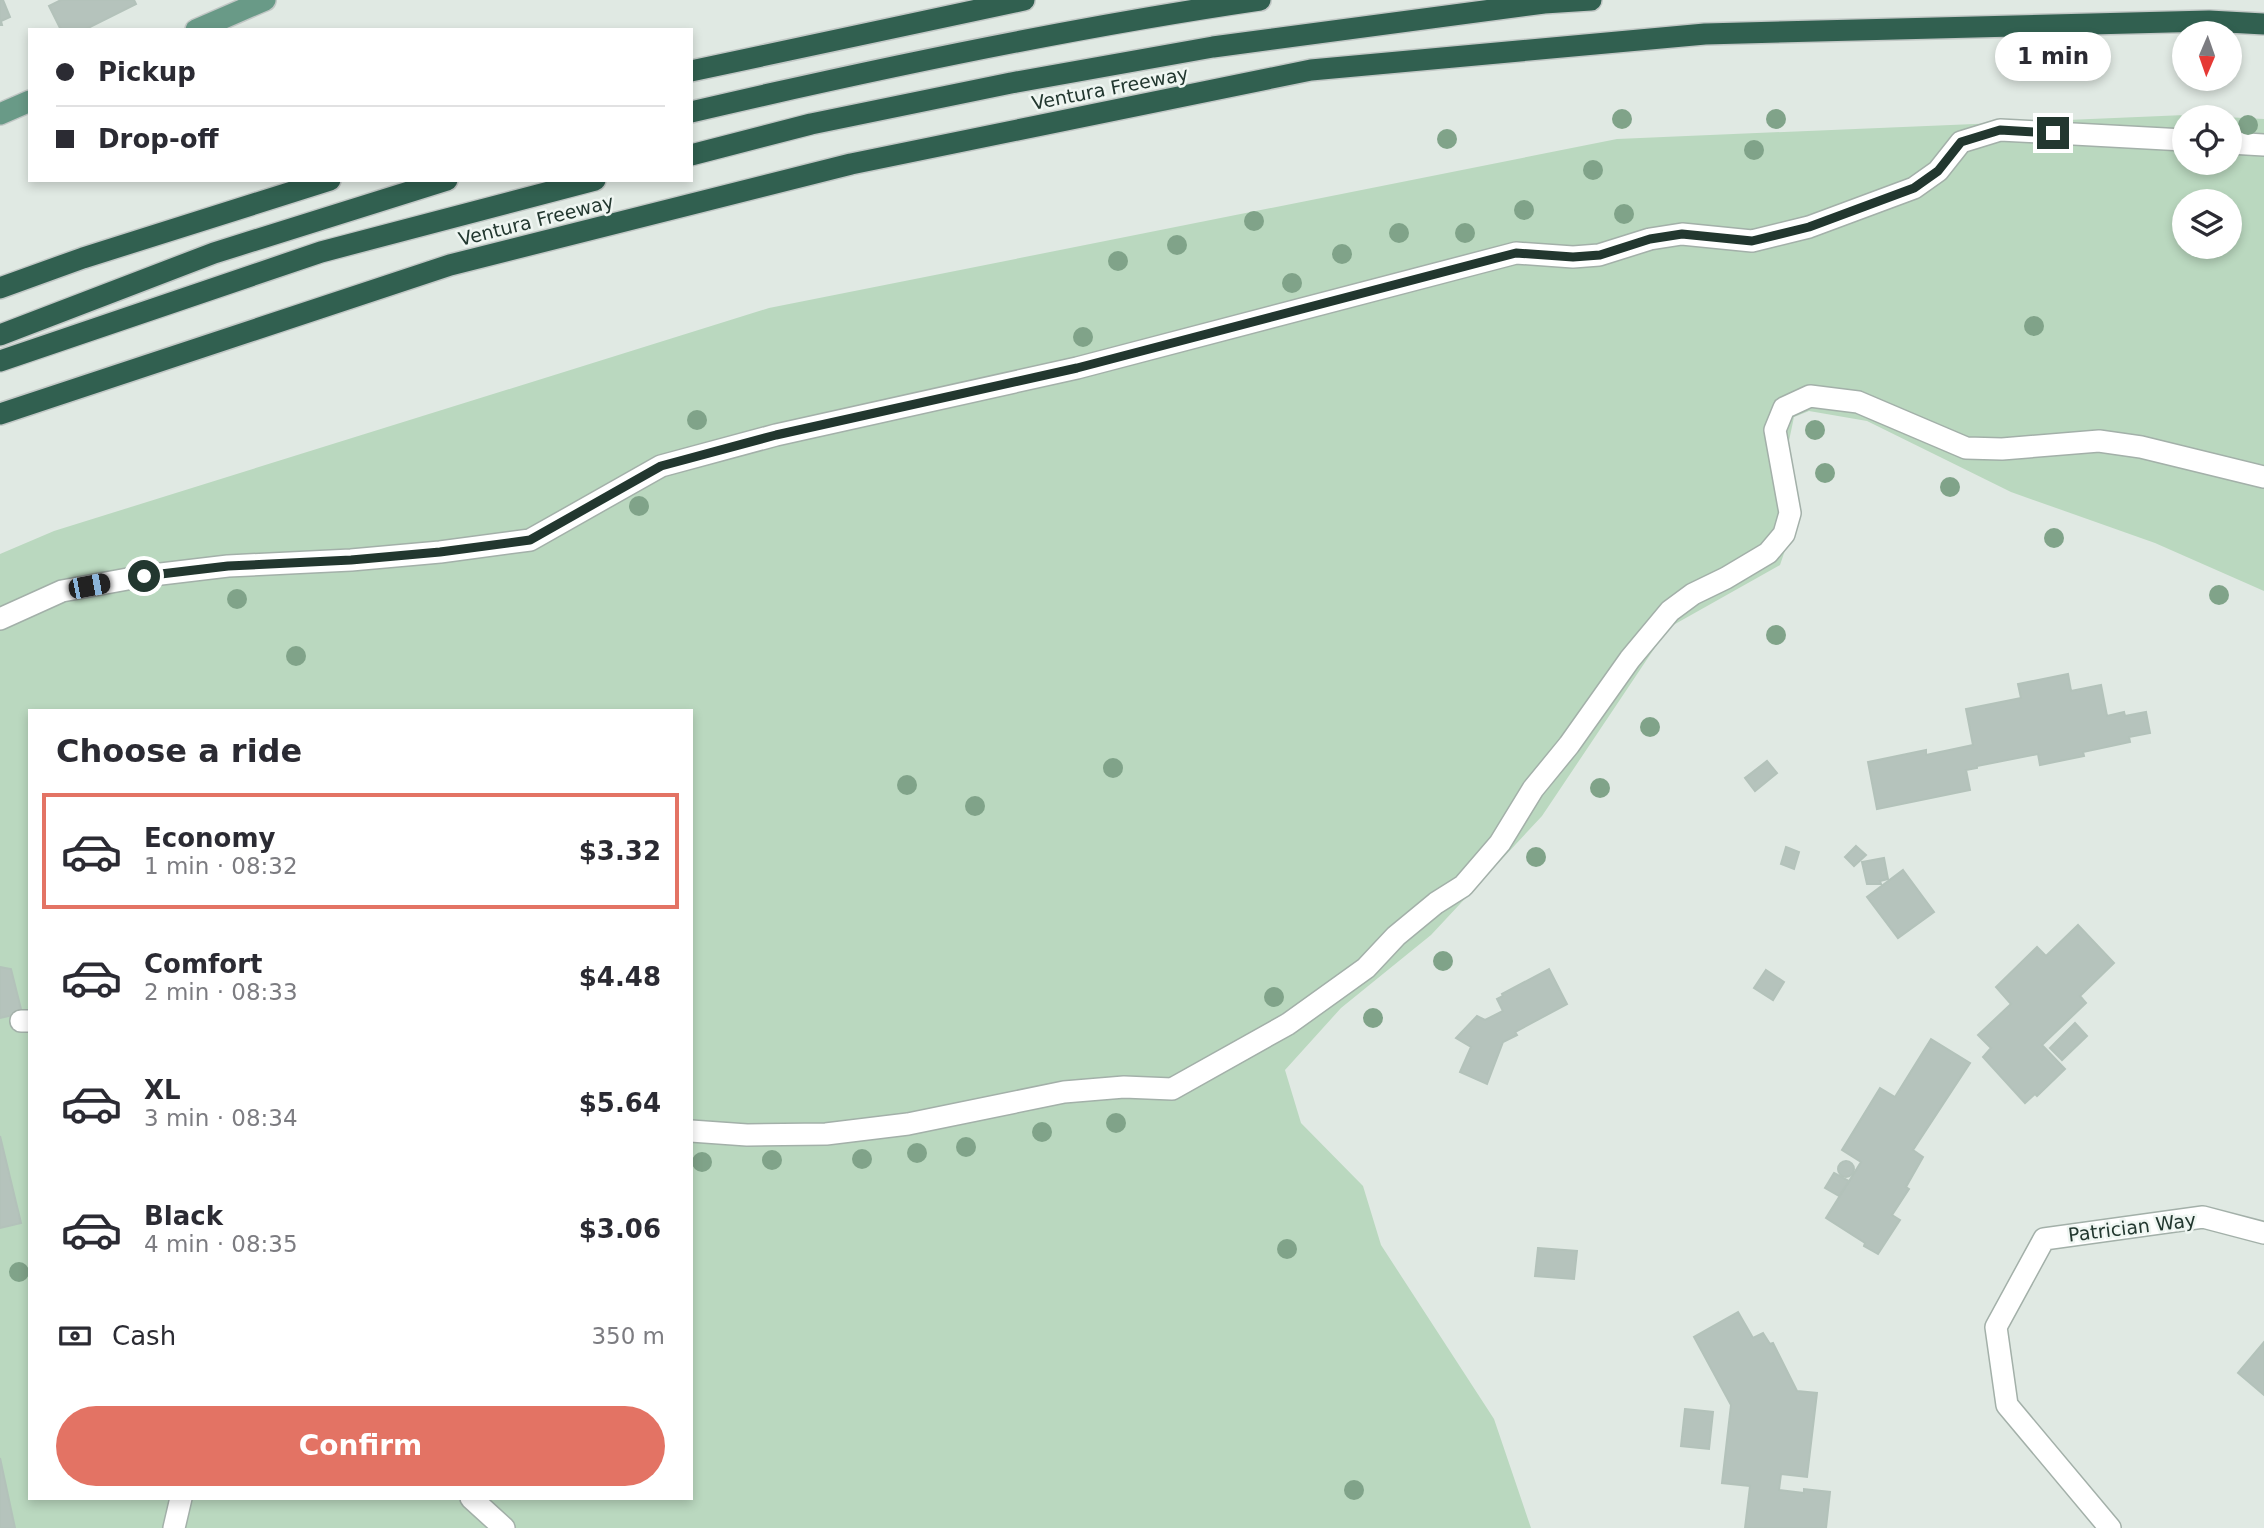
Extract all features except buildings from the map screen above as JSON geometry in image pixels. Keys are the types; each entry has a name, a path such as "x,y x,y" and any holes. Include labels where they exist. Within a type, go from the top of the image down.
{"highway":[{"path":"693,71 1024,0"},
{"path":"693,112 866,71 1151,16 1260,0"},
{"path":"693,154 825,121 1213,47 1544,3 1591,0"},
{"name":"Ventura Freeway","path":"0,414 450,265 851,164 1311,70 1705,34 2195,22 2264,24"},
{"path":"0,288 83,258 324,182"},
{"path":"0,335 214,253 441,182"},
{"path":"0,361 321,252 587,182"}],"main road":[{"path":"201,28 265,0"},
{"path":"0,114 28,102"}],"street":[{"path":"0,619 62,591 144,576 228,566 428,554 530,540 661,466 776,435 1077,368 1516,253 1573,257 1600,255 1650,239 1682,234 1752,241 1809,227 1914,188 1938,171 1961,142 2000,130 2172,139"},
{"path":"2242,144 2264,145"},
{"path":"693,1131 747,1135 826,1134 908,1124 1064,1092 1124,1087 1172,1089 1287,1024 1366,968 1396,936 1436,903 1463,886 1500,843 1533,789 1569,745 1630,659 1670,611 1693,594 1768,554 1784,534 1790,513 1775,430 1784,408 1810,396 1858,402 1966,448 2002,449 2099,441 2141,447 2264,477"},
{"name":"Patrician Way","path":"2110,1528 2007,1405 1996,1327 2044,1239 2203,1217 2264,1233"},
{"path":"174,1528 181,1500"},
{"path":"473,1500 504,1528"}],"green space":[{"path":"2172,116 2172,175 2242,175 2242,118 2264,119 2264,591 2155,543 2011,492 1867,421 1809,411 1794,417 1786,455 1796,518 1780,565 1668,628 1542,816 1431,935 1341,1008 1285,1070 1301,1123 1363,1186 1381,1245 1494,1419 1531,1528 0,1528 0,554 54,531 769,308 1617,139"}],"route":[{"path":"144,576 228,566 351,560 440,552 530,540 661,466 776,435 1077,368 1516,253 1573,257 1600,255 1650,239 1682,234 1752,241 1809,227 1914,188 1938,171 1961,142 2000,130 2053,133"}]}
